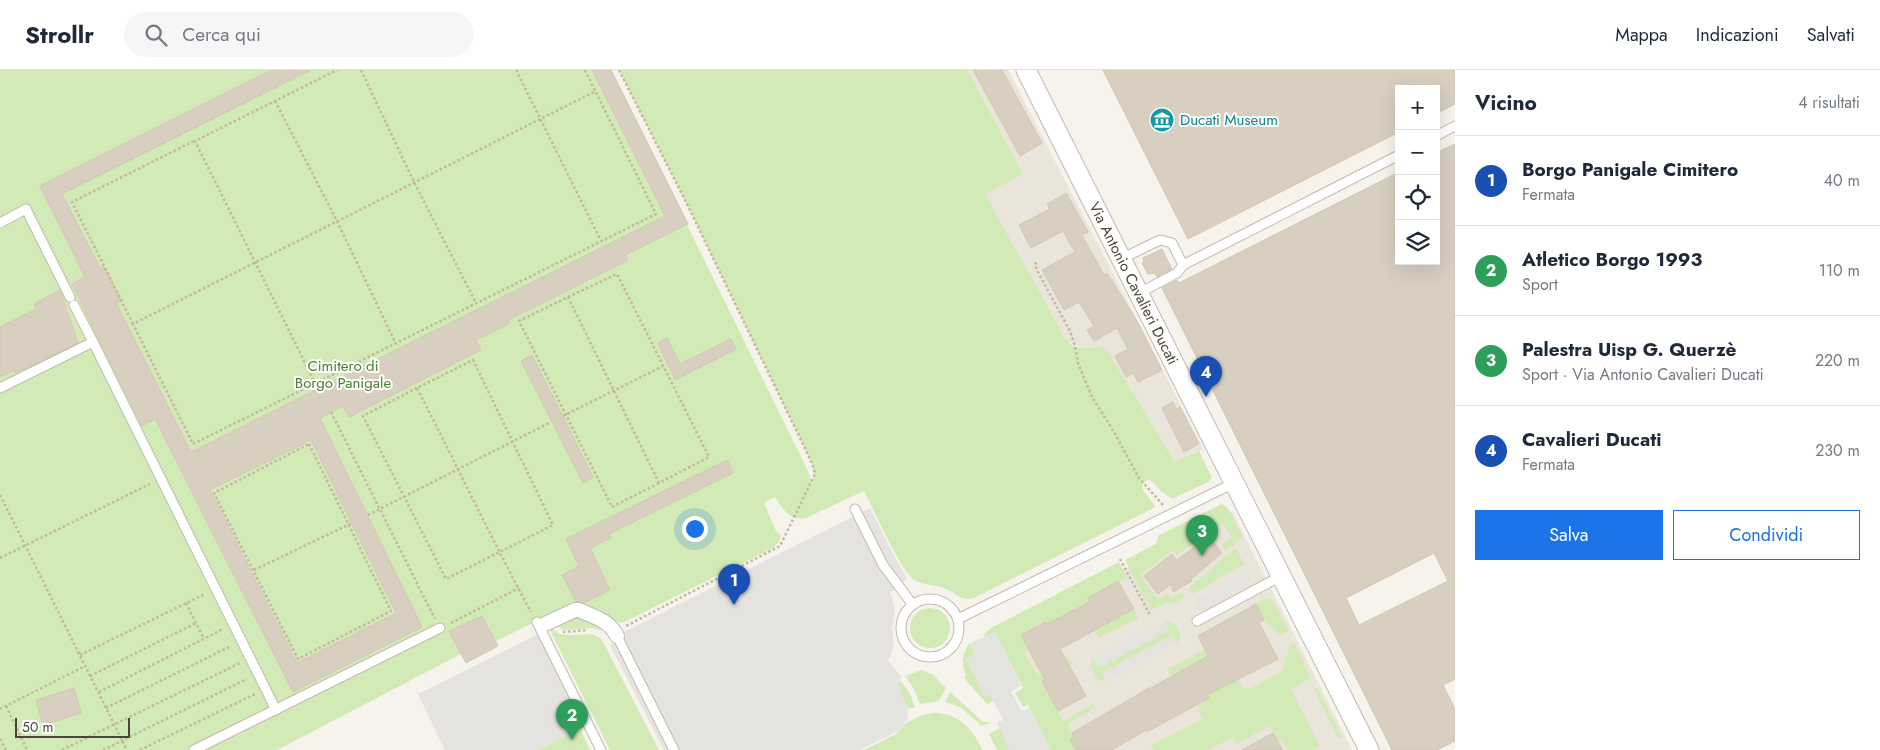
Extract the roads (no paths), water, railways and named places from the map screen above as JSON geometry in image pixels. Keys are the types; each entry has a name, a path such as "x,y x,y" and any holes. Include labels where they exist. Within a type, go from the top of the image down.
{"street":[{"name":"Via Antonio Cavalieri Ducati","path":"1026,70 1369,750"},
{"path":"543,624 579,610 607,622 616,634"}],"lane":[{"path":"1440,134 1455,126"},
{"path":"1139,293 1177,273 1183,265 1395,157"},
{"path":"0,223 26,209 276,710"},
{"path":"1121,260 1160,240 1172,243 1183,265"},
{"path":"0,388 93,342"},
{"path":"958,619 1234,483"},
{"path":"855,509 883,565 913,605"},
{"path":"1197,621 1281,576"},
{"path":"925,600 938,600 952,610 958,619 958,636 950,650 934,657 920,656 910,649 903,639 902,633 904,616 913,605 925,600"},
{"path":"543,624 601,750"},
{"path":"194,750 440,628"},
{"path":"616,634 674,750"}],"place":[{"name":"Ducati Museum","path":"1162,120"},
{"name":"Cavalieri Ducati","path":"1206,397"},
{"name":"Palestra Uisp G. Querzè","path":"1202,556"},
{"name":"Borgo Panigale Cimitero","path":"734,605"},
{"name":"Atletico Borgo 1993","path":"572,740"}],"park label":[{"name":"Cimitero di Borgo Panigale","path":"343,374"}]}
